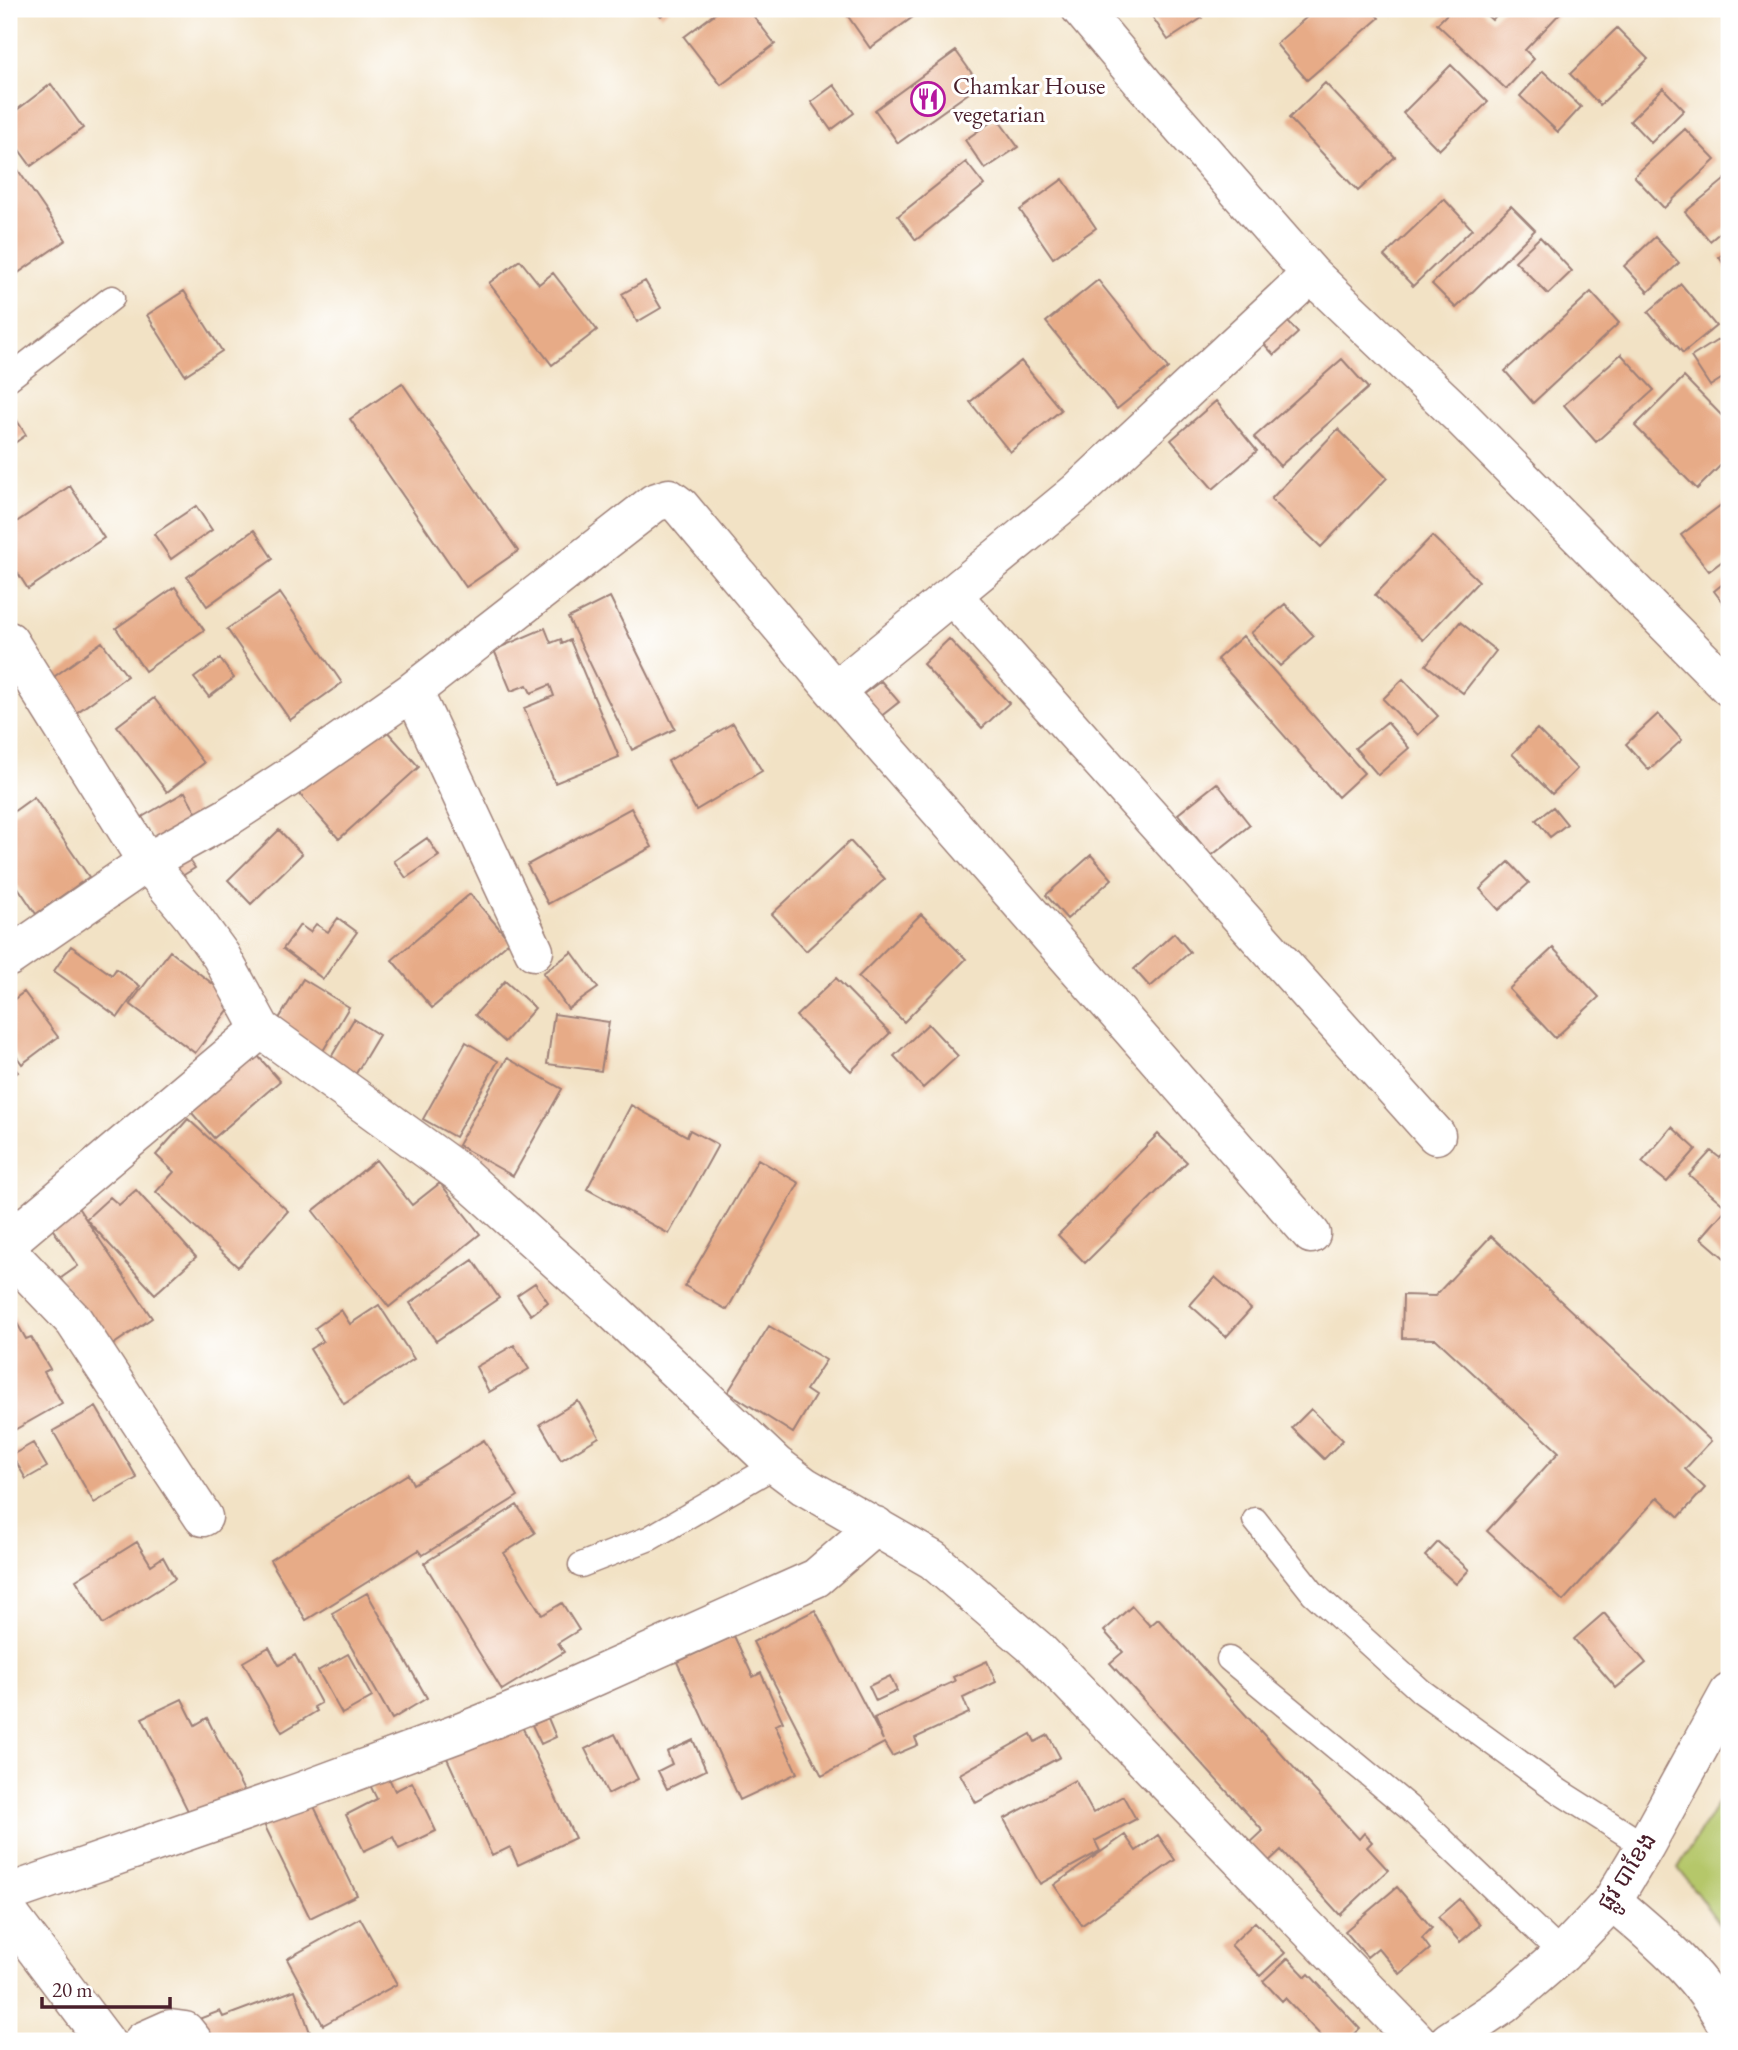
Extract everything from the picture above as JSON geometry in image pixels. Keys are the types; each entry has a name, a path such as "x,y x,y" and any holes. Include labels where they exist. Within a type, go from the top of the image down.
{"street":[{"path":"1081,9 1311,274 1460,416 1729,687"},
{"path":"835,691 1077,492 1311,274"},
{"path":"9,957 147,862 228,817 297,772 413,691 654,503 669,498 680,506 835,691 1311,1234"},
{"path":"952,595 1436,1135"},
{"path":"9,641 147,862 192,916 220,956 261,1029 461,1174 610,1308 776,1465 804,1486 933,1560 1037,1649 1418,2041"},
{"path":"413,691 534,951"},
{"path":"9,1241 261,1029"},
{"path":"9,1253 74,1321 203,1517"},
{"path":"9,1893 300,1792 564,1691 816,1578 876,1526"},
{"name":"ផ្លូវ បាខែង","path":"1449,2041 1503,2005 1562,1954 1612,1901 1729,1693"},
{"path":"1612,1901 1673,1953 1723,2017 1729,2030"},
{"path":"9,1914 104,2041"},
{"path":"143,2041 170,2029 185,2031 194,2041"}],"lane":[{"path":"9,378 112,298"},
{"path":"581,1566 650,1538 776,1465"},
{"path":"1255,1520 1313,1593 1422,1691 1560,1792 1645,1846"},
{"path":"1229,1659 1408,1807 1562,1954"}],"green space":[{"path":"1729,1784 1729,1937 1678,1868"}],"building":[{"path":"655,9 670,9 661,16"},
{"path":"721,9 748,9 775,44 721,85 684,37"},
{"path":"843,9 924,9 870,48"},
{"path":"1147,9 1197,9 1202,18 1168,40"},
{"path":"1316,9 1371,9 1379,18 1307,80 1276,44"},
{"path":"1452,9 1480,9 1492,20 1502,9 1564,9 1525,50 1534,59 1506,89 1437,24"},
{"path":"1617,28 1648,59 1600,105 1570,74"},
{"path":"956,51 980,85 898,143 875,110"},
{"path":"1451,65 1488,102 1439,150 1403,113"},
{"path":"1543,71 1581,107 1558,132 1520,96"},
{"path":"1325,83 1395,157 1358,191 1289,118"},
{"path":"51,84 83,128 31,166 9,136 9,116"},
{"path":"834,85 854,113 831,130 811,102"},
{"path":"1663,88 1684,110 1651,143 1630,121"},
{"path":"997,118 1018,147 985,169 965,140"},
{"path":"1685,129 1715,160 1664,208 1634,176"},
{"path":"9,157 66,240 18,273 9,258"},
{"path":"966,162 984,185 916,240 898,216"},
{"path":"1729,176 1729,225 1710,241 1685,212"},
{"path":"1063,179 1096,228 1053,258 1020,210"},
{"path":"1444,199 1472,229 1413,286 1384,256"},
{"path":"1511,206 1535,230 1456,308 1432,284"},
{"path":"1540,237 1572,271 1548,294 1515,261"},
{"path":"1655,237 1679,263 1648,292 1624,266"},
{"path":"1729,250 1729,272 1719,257"},
{"path":"520,260 539,284 553,273 597,330 552,365 489,283"},
{"path":"1098,280 1168,368 1117,409 1046,322"},
{"path":"645,281 661,308 637,322 622,294"},
{"path":"1681,284 1716,326 1683,353 1648,312"},
{"path":"184,291 222,351 185,375 147,315"},
{"path":"1591,292 1619,323 1533,403 1505,371"},
{"path":"1279,312 1298,333 1274,355 1255,334"},
{"path":"1729,333 1729,374 1710,386 1691,357"},
{"path":"1621,354 1654,390 1596,442 1564,405"},
{"path":"1342,359 1368,388 1280,466 1254,437"},
{"path":"1021,361 1061,410 1010,452 970,402"},
{"path":"1684,377 1729,423 1729,457 1697,489 1635,426"},
{"path":"402,383 518,551 466,587 350,419"},
{"path":"1216,401 1257,451 1213,489 1171,440"},
{"path":"9,408 26,435 9,447"},
{"path":"1338,429 1387,478 1321,547 1271,499"},
{"path":"70,486 104,538 28,589 9,559 9,527"},
{"path":"1729,499 1729,556 1709,571 1681,535"},
{"path":"196,506 212,530 171,559 154,534"},
{"path":"254,530 273,559 207,606 187,577"},
{"path":"1432,536 1479,581 1423,640 1375,595"},
{"path":"1729,579 1729,611 1714,591"},
{"path":"175,587 204,630 145,671 116,628"},
{"path":"280,593 342,683 290,720 227,629"},
{"path":"610,597 675,729 632,750 568,618"},
{"path":"1285,604 1314,636 1280,666 1251,633"},
{"path":"1460,622 1496,651 1463,693 1426,665"},
{"path":"545,628 551,643 561,639 562,644 570,640 619,757 555,783 524,708 554,696 550,685 531,693 527,685 511,691 494,650"},
{"path":"1243,636 1364,773 1338,797 1217,659"},
{"path":"949,639 1009,703 982,728 923,664"},
{"path":"102,642 127,676 76,713 51,679"},
{"path":"220,659 234,678 209,697 194,678"},
{"path":"1403,679 1438,716 1418,735 1383,699"},
{"path":"881,681 899,702 880,717 862,695"},
{"path":"154,698 204,763 167,792 117,726"},
{"path":"1658,714 1682,740 1649,770 1626,744"},
{"path":"377,720 419,767 339,839 297,791"},
{"path":"1387,722 1409,748 1378,775 1355,748"},
{"path":"733,723 762,771 696,810 668,761"},
{"path":"1537,729 1577,769 1552,794 1512,754"},
{"path":"1217,783 1250,825 1211,856 1178,814"},
{"path":"185,792 201,821 158,845 142,817"},
{"path":"34,797 89,877 36,914 9,874 9,815"},
{"path":"1553,807 1567,824 1550,837 1536,820"},
{"path":"631,808 652,847 548,904 527,865"},
{"path":"279,830 302,854 251,904 228,880"},
{"path":"427,838 439,856 406,878 394,861"},
{"path":"850,841 885,879 806,951 772,914"},
{"path":"184,851 195,868 174,881 163,865"},
{"path":"1091,855 1112,879 1067,919 1046,895"},
{"path":"1509,862 1529,883 1499,910 1480,889"},
{"path":"470,894 510,941 432,1008 392,960"},
{"path":"921,914 966,959 904,1022 858,977"},
{"path":"338,918 357,932 323,979 283,949 300,925 310,932 316,924 328,932"},
{"path":"1174,933 1190,952 1150,987 1134,969"},
{"path":"71,946 112,975 116,969 140,986 118,1017 54,971"},
{"path":"1553,948 1599,997 1555,1038 1509,989"},
{"path":"170,951 235,1001 195,1053 130,1004"},
{"path":"572,952 598,988 568,1009 543,973"},
{"path":"836,978 890,1033 851,1071 796,1016"},
{"path":"303,979 349,1007 317,1061 271,1032"},
{"path":"505,981 535,1008 505,1042 475,1015"},
{"path":"24,992 58,1037 22,1064 9,1046 9,1003"},
{"path":"554,1014 609,1022 601,1071 547,1064"},
{"path":"354,1019 379,1035 352,1080 327,1064"},
{"path":"928,1024 958,1056 923,1088 894,1056"},
{"path":"466,1042 498,1061 455,1137 423,1119"},
{"path":"250,1047 280,1081 214,1138 184,1104"},
{"path":"507,1058 562,1089 513,1176 458,1145"},
{"path":"9,1061 18,1072 9,1079"},
{"path":"631,1105 687,1136 690,1130 718,1145 669,1234 587,1189"},
{"path":"188,1119 288,1211 238,1267 156,1192 174,1172 156,1155"},
{"path":"1672,1127 1696,1149 1667,1182 1642,1162"},
{"path":"1158,1134 1187,1162 1085,1263 1058,1235"},
{"path":"1729,1148 1729,1262 1701,1238 1727,1208 1689,1175 1711,1151 1720,1158"},
{"path":"758,1159 799,1183 727,1310 685,1286"},
{"path":"376,1160 412,1205 440,1183 480,1234 389,1307 313,1211"},
{"path":"136,1190 196,1257 155,1294 86,1219 110,1197 119,1205"},
{"path":"77,1206 152,1318 108,1348 61,1278 78,1266 49,1224"},
{"path":"1491,1236 1711,1441 1685,1469 1705,1488 1679,1517 1658,1497 1563,1601 1487,1531 1559,1452 1436,1339 1402,1338 1403,1295 1435,1296"},
{"path":"473,1260 499,1298 436,1341 410,1303"},
{"path":"1215,1277 1251,1309 1226,1337 1190,1305"},
{"path":"535,1283 548,1302 531,1315 517,1295"},
{"path":"379,1305 414,1359 344,1404 310,1349 323,1341 315,1328 341,1310 350,1324"},
{"path":"9,1309 26,1339 31,1337 50,1369 44,1372 62,1403 9,1433"},
{"path":"769,1326 826,1360 806,1390 815,1396 793,1433 728,1392"},
{"path":"514,1345 529,1369 489,1392 476,1367"},
{"path":"578,1401 599,1437 561,1460 540,1424"},
{"path":"96,1407 137,1478 94,1503 53,1431"},
{"path":"1311,1409 1343,1440 1324,1459 1292,1428"},
{"path":"484,1440 518,1496 423,1555 419,1550 306,1620 270,1560 408,1474 413,1484"},
{"path":"33,1443 47,1467 26,1479 12,1455"},
{"path":"517,1505 535,1533 504,1553 542,1615 562,1603 579,1630 558,1643 564,1652 502,1690 424,1563"},
{"path":"137,1542 151,1565 163,1557 175,1579 103,1624 76,1580"},
{"path":"1438,1542 1469,1570 1456,1584 1425,1556"},
{"path":"367,1593 427,1698 392,1719 332,1613"},
{"path":"1132,1606 1150,1626 1158,1619 1359,1839 1364,1833 1372,1842 1367,1847 1388,1870 1340,1915 1281,1850 1266,1864 1248,1845 1263,1831 1110,1663 1123,1652 1104,1631"},
{"path":"815,1610 883,1740 874,1718 955,1681 953,1677 987,1661 996,1682 963,1698 969,1713 915,1738 918,1745 892,1756 884,1743 822,1776 753,1642"},
{"path":"1604,1613 1646,1663 1616,1688 1574,1639"},
{"path":"734,1636 753,1677 761,1673 783,1722 775,1725 797,1773 740,1800 677,1662"},
{"path":"269,1647 279,1665 295,1655 321,1703 314,1707 317,1711 282,1732 243,1662"},
{"path":"348,1654 372,1697 342,1714 318,1671"},
{"path":"890,1676 897,1691 876,1701 869,1686"},
{"path":"182,1699 195,1725 207,1718 245,1793 192,1819 142,1718"},
{"path":"517,1716 575,1838 518,1865 510,1847 492,1856 446,1756"},
{"path":"548,1718 556,1737 541,1744 532,1725"},
{"path":"615,1734 638,1779 608,1794 585,1749"},
{"path":"1031,1734 1035,1742 1048,1735 1060,1757 976,1803 960,1774"},
{"path":"693,1740 706,1770 667,1789 658,1771 672,1764 667,1752"},
{"path":"387,1774 395,1791 412,1782 436,1831 399,1849 393,1837 364,1851 346,1815 377,1799 369,1783"},
{"path":"1075,1780 1093,1813 1123,1796 1136,1819 1095,1841 1100,1851 1040,1884 1004,1819"},
{"path":"309,1796 357,1895 310,1918 262,1820"},
{"path":"1125,1835 1136,1851 1158,1835 1175,1860 1082,1925 1054,1885"},
{"path":"1397,1887 1432,1928 1422,1938 1430,1949 1400,1974 1378,1948 1367,1957 1345,1931"},
{"path":"1459,1899 1480,1925 1460,1942 1438,1917"},
{"path":"360,1918 397,1984 323,2025 287,1959"},
{"path":"1255,1922 1285,1953 1260,1976 1231,1945"},
{"path":"1288,1958 1306,1977 1309,1974 1360,2029 1347,2041 1326,2041 1285,1998 1282,2001 1263,1981"},
{"path":"295,1990 313,2041 203,2041 196,2020 220,2011 223,2017"}],"place":[{"name":"Chamkar House vegetarian","path":"928,99"}]}
